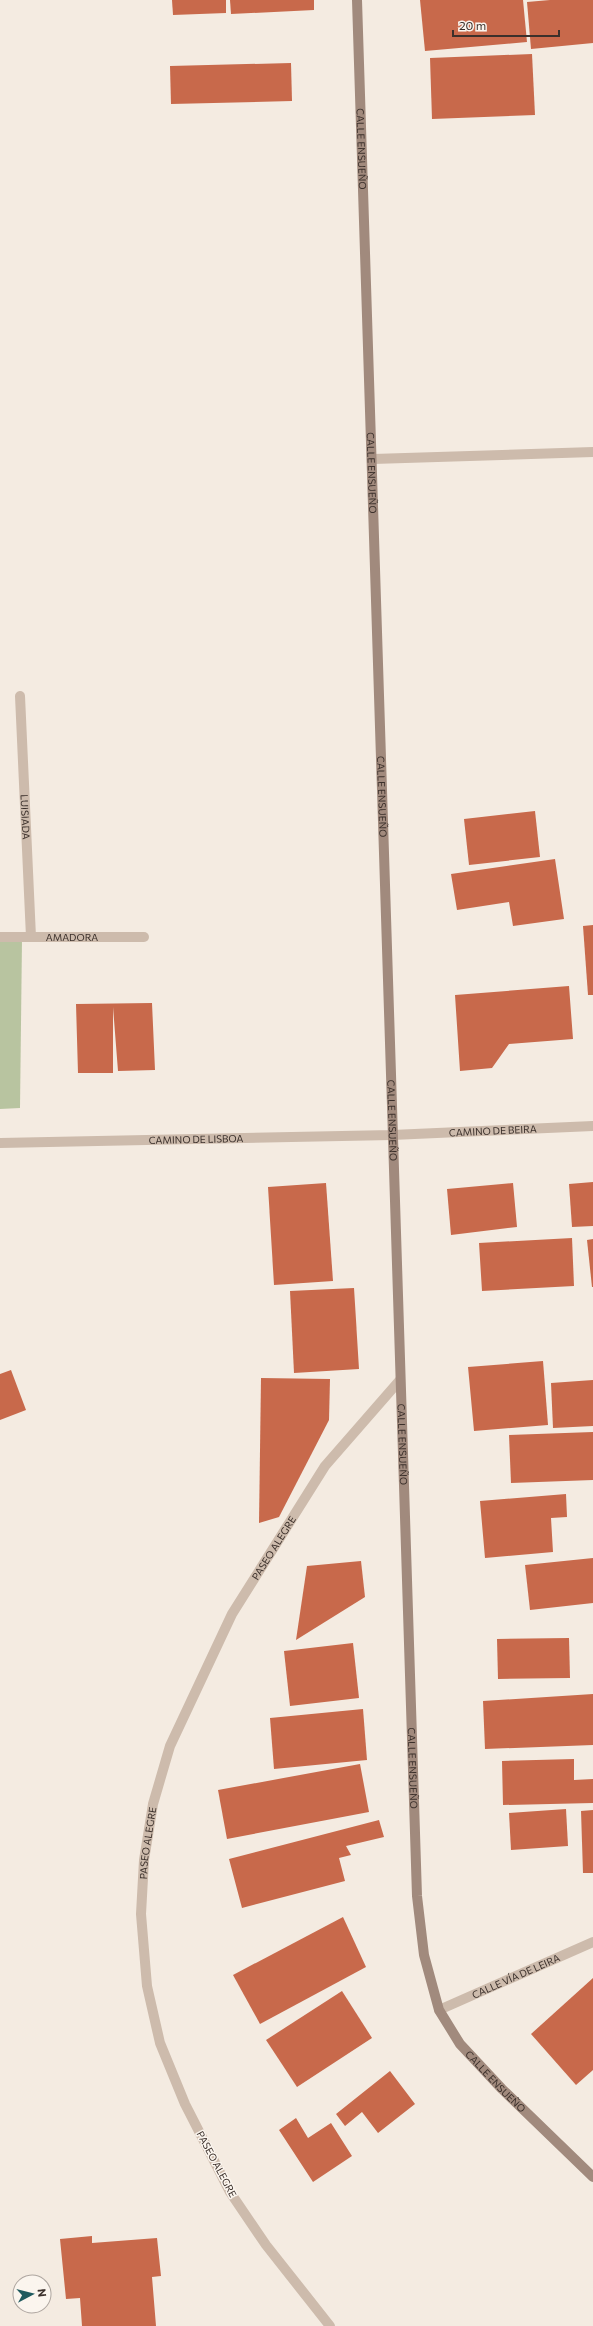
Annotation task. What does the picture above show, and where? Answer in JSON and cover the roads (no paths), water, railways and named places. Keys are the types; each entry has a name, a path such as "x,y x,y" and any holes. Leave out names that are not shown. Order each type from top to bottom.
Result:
{"street":[{"name":"CALLE ENSUEÑO","path":"357,0 373,459 392,1135 417,1896 424,1955 439,2010 460,2044 502,2089 593,2176"},
{"path":"373,459 593,452"},
{"name":"LUISIADA","path":"20,696 31,938"},
{"name":"AMADORA","path":"0,937 144,937"},
{"name":"CAMINO DE BEIRA","path":"392,1135 593,1126"},
{"name":"CAMINO DE LISBOA","path":"0,1143 392,1135"},
{"name":"PASEO ALEGRE","path":"330,2326 266,2245 230,2192 185,2104 160,2043 147,1986 141,1914 144,1860 153,1804 170,1746 232,1614 325,1466 400,1380"},
{"name":"CALLE VÍA DE LEIRA","path":"439,2010 593,1942"}]}
